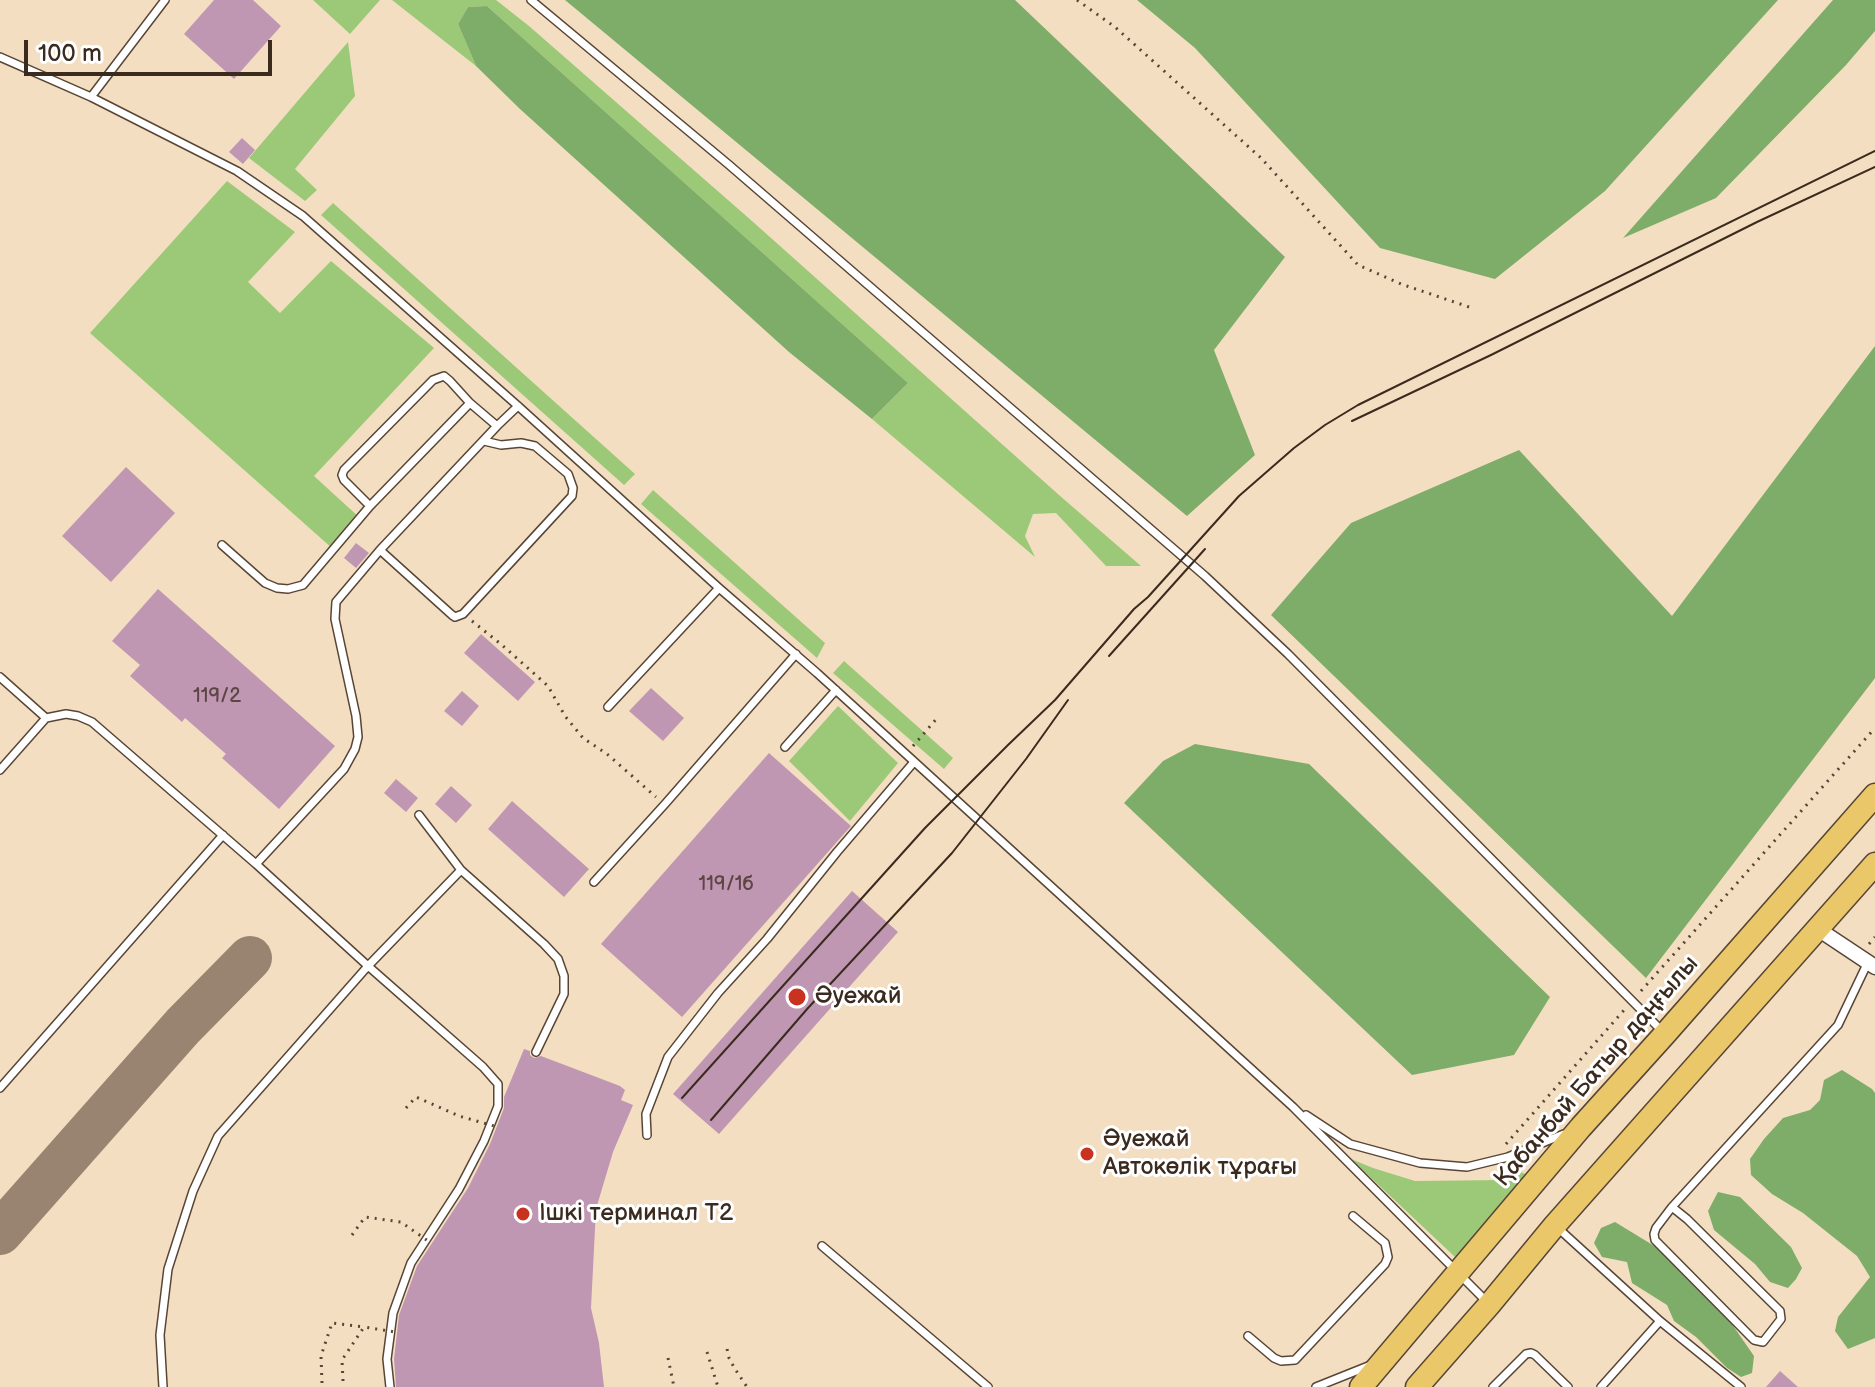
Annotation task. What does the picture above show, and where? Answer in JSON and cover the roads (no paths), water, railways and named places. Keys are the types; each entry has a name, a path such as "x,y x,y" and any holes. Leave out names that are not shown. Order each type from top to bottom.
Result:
{"main road":[{"name":"Қабанбай Батыр даңғылы","path":"1366,1384 1456,1272 1581,1127 1875,795"},
{"path":"1417,1387 1555,1225 1875,864"}],"street":[{"path":"1818,929 1871,964"}],"lane":[{"path":"91,97 165,0"},
{"path":"531,0 728,164 1205,576 1288,654 1665,1034"},
{"path":"0,57 91,97 237,171 303,216 796,654 1293,1107 1489,1305"},
{"path":"370,506 344,480 344,470 433,380 444,376 497,426"},
{"path":"222,545 265,583 288,589 303,585 370,506 470,403"},
{"path":"256,864 344,769 355,749 358,737 356,716 335,619 336,602 380,550 518,406"},
{"path":"380,550 452,615 463,614 572,496 573,488 568,474 535,446 484,441"},
{"path":"608,707 719,588"},
{"path":"594,882 796,654"},
{"path":"0,677 46,718"},
{"path":"785,747 836,690"},
{"path":"0,770 46,718 66,714 92,722 256,864 483,1067 498,1084 498,1106 484,1141 459,1189 411,1263 393,1313 387,1359 390,1387"},
{"path":"647,1135 646,1114 668,1057 718,993 767,939 914,762"},
{"path":"419,815 461,870 558,959 564,976 564,994 536,1052"},
{"path":"0,1088 223,835"},
{"path":"163,1387 160,1335 168,1269 180,1227 218,1136 368,966 461,870"},
{"path":"1672,1207 1780,1311 1781,1319 1763,1342 1754,1340 1655,1240 1654,1234 1672,1207 1838,1025 1871,964"},
{"path":"1293,1107 1350,1144 1420,1163 1467,1167 1508,1157 1581,1127"},
{"path":"1248,1336 1274,1358 1295,1360 1385,1264 1388,1257 1385,1243 1353,1216"},
{"path":"1555,1225 1660,1321 1741,1387"},
{"path":"822,1246 988,1387"},
{"path":"1601,1387 1660,1321"},
{"path":"1493,1387 1526,1354 1531,1353 1568,1387"},
{"path":"1316,1387 1384,1359"}],"tram line":[{"path":"682,1098 925,828 1055,700 1239,496 1294,448 1358,405 1875,151"},
{"path":"1352,421 1875,167"},
{"path":"1109,656 1205,549"},
{"path":"711,1120 808,1008 952,853 1068,700"}],"place":[{"name":"Әуежай","path":"797,997"},
{"name":"Әуежай Автокөлік тұрағы","path":"1087,1154"},
{"name":"Ішкі терминал T2","path":"523,1214"}]}
